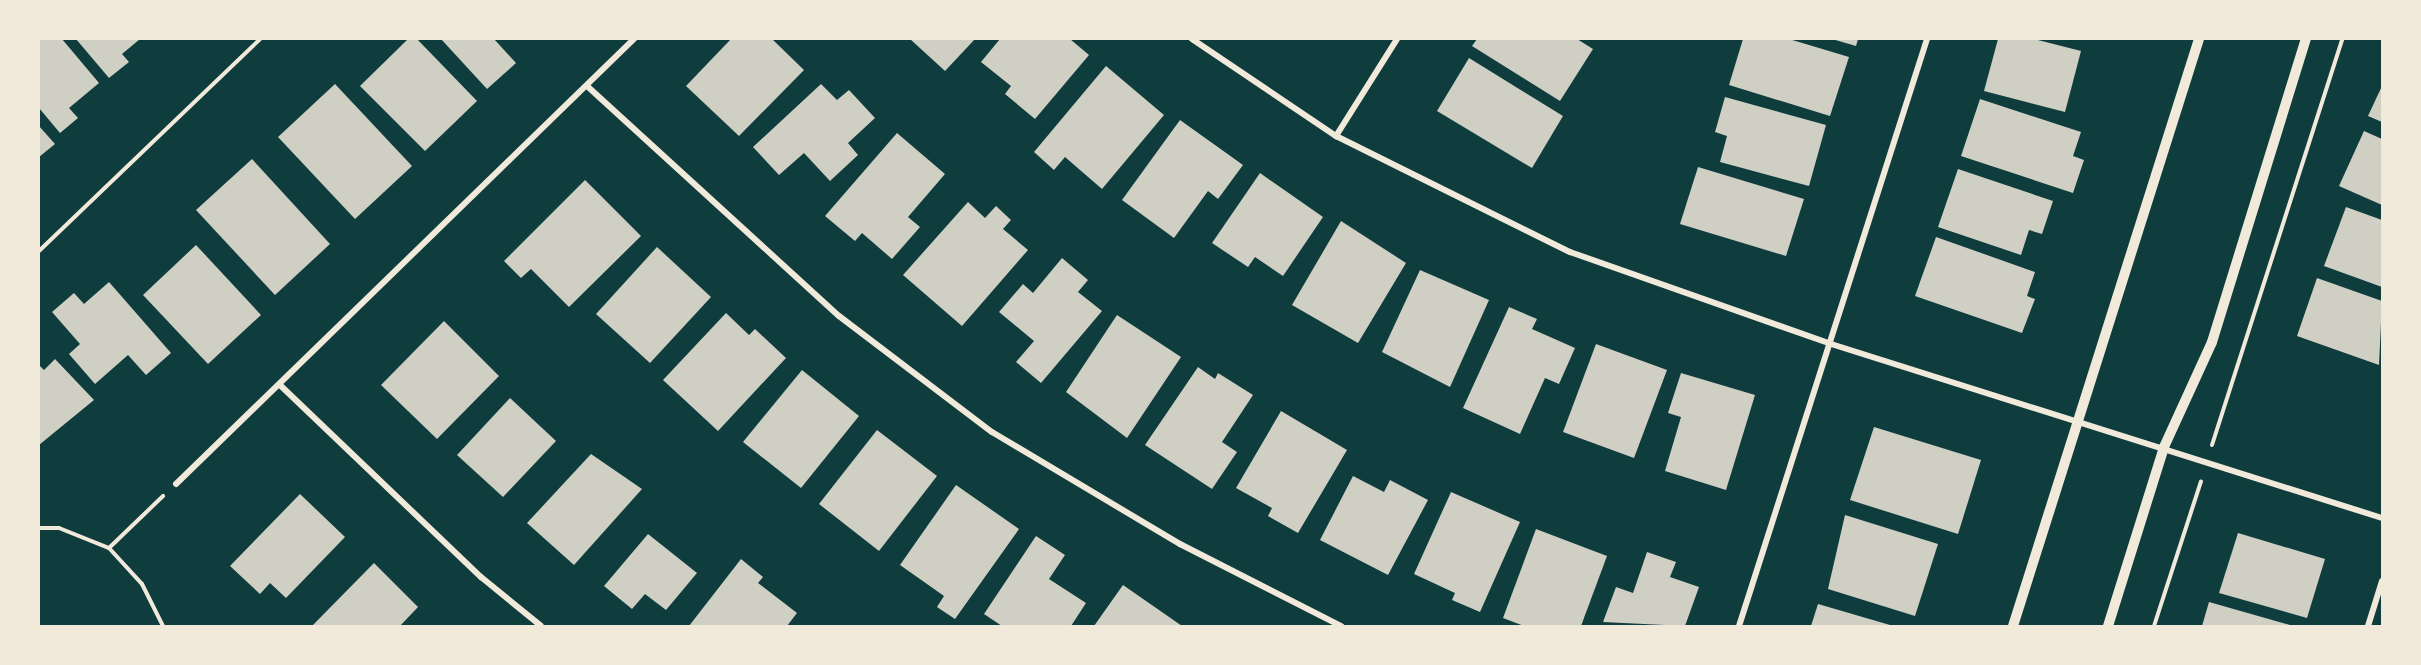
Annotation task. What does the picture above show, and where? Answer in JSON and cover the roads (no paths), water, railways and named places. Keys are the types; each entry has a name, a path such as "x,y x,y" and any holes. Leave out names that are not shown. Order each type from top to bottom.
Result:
{"street":[{"path":"176,484 281,386 634,39"},
{"path":"1192,39 1336,136 1570,252 1828,344 2079,423 2164,447 2382,518"},
{"path":"1336,136 1397,39"},
{"path":"1739,626 1927,39"},
{"path":"2013,626 2199,39"},
{"path":"2108,626 2164,447 2212,342 2306,39"},
{"path":"587,86 795,278 992,432 1179,544 1341,626"},
{"path":"281,386 481,577 541,626"},
{"path":"2368,626 2382,581"}]}
